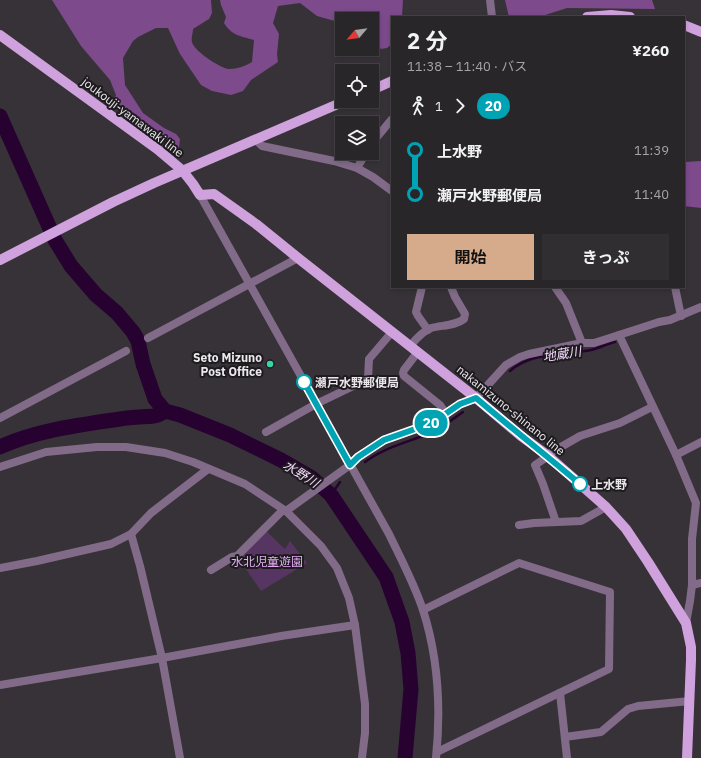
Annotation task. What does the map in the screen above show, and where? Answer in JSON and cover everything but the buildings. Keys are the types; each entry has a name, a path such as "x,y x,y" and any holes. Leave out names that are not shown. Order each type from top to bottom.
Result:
{"main road":[{"path":"599,16 620,16"},
{"path":"685,25 701,32"},
{"name":"joukouji-yamawaki line","path":"0,260 113,202 182,170 157,149 1,36"},
{"path":"379,87 391,81"},
{"path":"200,195 182,170 335,105"},
{"name":"nakamizuno-shinano line","path":"200,195 214,194 256,224 546,455 606,507 626,529 686,623 692,660 687,758"}],"street":[{"path":"490,0 492,16"},
{"path":"379,135 391,121"},
{"path":"256,140 262,146 334,161 357,168 391,189"},
{"path":"357,168 362,160"},
{"path":"200,195 389,534 408,572 423,610 430,635 436,669 438,711 436,755 609,669 610,592 519,563 423,610"},
{"path":"148,338 298,258"},
{"path":"422,288 416,312 428,330"},
{"path":"446,414 440,405 404,376 403,373 413,349 413,342 428,330 458,323 464,319 465,314 450,288"},
{"path":"556,288 566,303 582,343"},
{"path":"675,288 681,316"},
{"path":"211,570 232,557 237,556 287,509 350,465 358,457 384,440 432,423 460,404 476,398 506,365 520,357 582,343 594,343 659,322 670,320 701,307"},
{"path":"266,432 316,404 368,379 369,359 392,332"},
{"path":"619,335 698,502 692,539 692,585 686,623"},
{"path":"0,418 126,351"},
{"path":"556,522 544,484 535,465 544,459 546,455 580,436 620,423 652,407"},
{"path":"676,455 701,442"},
{"path":"0,467 46,452 126,446 165,453 193,462 245,484 287,509 321,546 337,568 349,598 355,625 365,704 365,733 362,758"},
{"path":"0,568 111,544 131,534 151,513 208,469"},
{"path":"518,525 581,521 606,507"},
{"path":"131,534 162,658 180,758"},
{"path":"692,585 701,583"},
{"path":"0,685 162,658 281,636 355,625"},
{"path":"560,693 567,758"},
{"path":"565,737 601,732 628,709 638,706 690,701"}],"green space":[{"name":"水北児童遊園","path":"264,529 285,549 290,541 307,563 261,591 237,556"}],"shaded area":[{"path":"52,0 211,0 212,13 209,19 193,29 192,42 197,50 220,66 229,69 241,67 252,62 254,40 237,35 230,31 224,23 226,17 220,0 403,0 402,16 391,16 391,45 387,48 381,49 379,47 379,12 335,12 335,21 317,16 300,3 278,6 273,23 279,34 277,54 278,62 251,80 243,91 231,95 212,91 201,85 180,54 168,28 156,28 138,37 133,41 123,58 125,85 143,113 164,128 176,134 180,139 179,148 114,101 116,95 110,80 81,46"},
{"path":"505,0 652,0 655,9 567,8 542,16 509,16"},
{"path":"701,161 701,208 685,206 685,162"}],"waterway":[{"path":"0,116 55,240 71,266 96,295 117,313 133,332 138,341 143,364 155,399 165,411"},
{"name":"地蔵川","path":"510,371 518,365 538,357 581,352 615,342"},
{"name":"水野川","path":"0,447 44,432 124,418 155,416 165,411 180,415 230,435 281,460 312,478 331,495 386,577 402,622 408,653 411,689 405,758"},
{"name":"地蔵川","path":"365,462 381,452 434,431 463,412"},
{"name":"地蔵川","path":"331,495 340,482"}],"bus line":[{"name":"20","path":"304,382 350,465 358,457 384,440 432,423 460,404 476,398 580,484"}],"place":[{"name":"Seto Mizuno Post Office","path":"270,364"},
{"name":"瀬戸水野郵便局","path":"304,382"},
{"name":"上水野","path":"580,484"}]}
